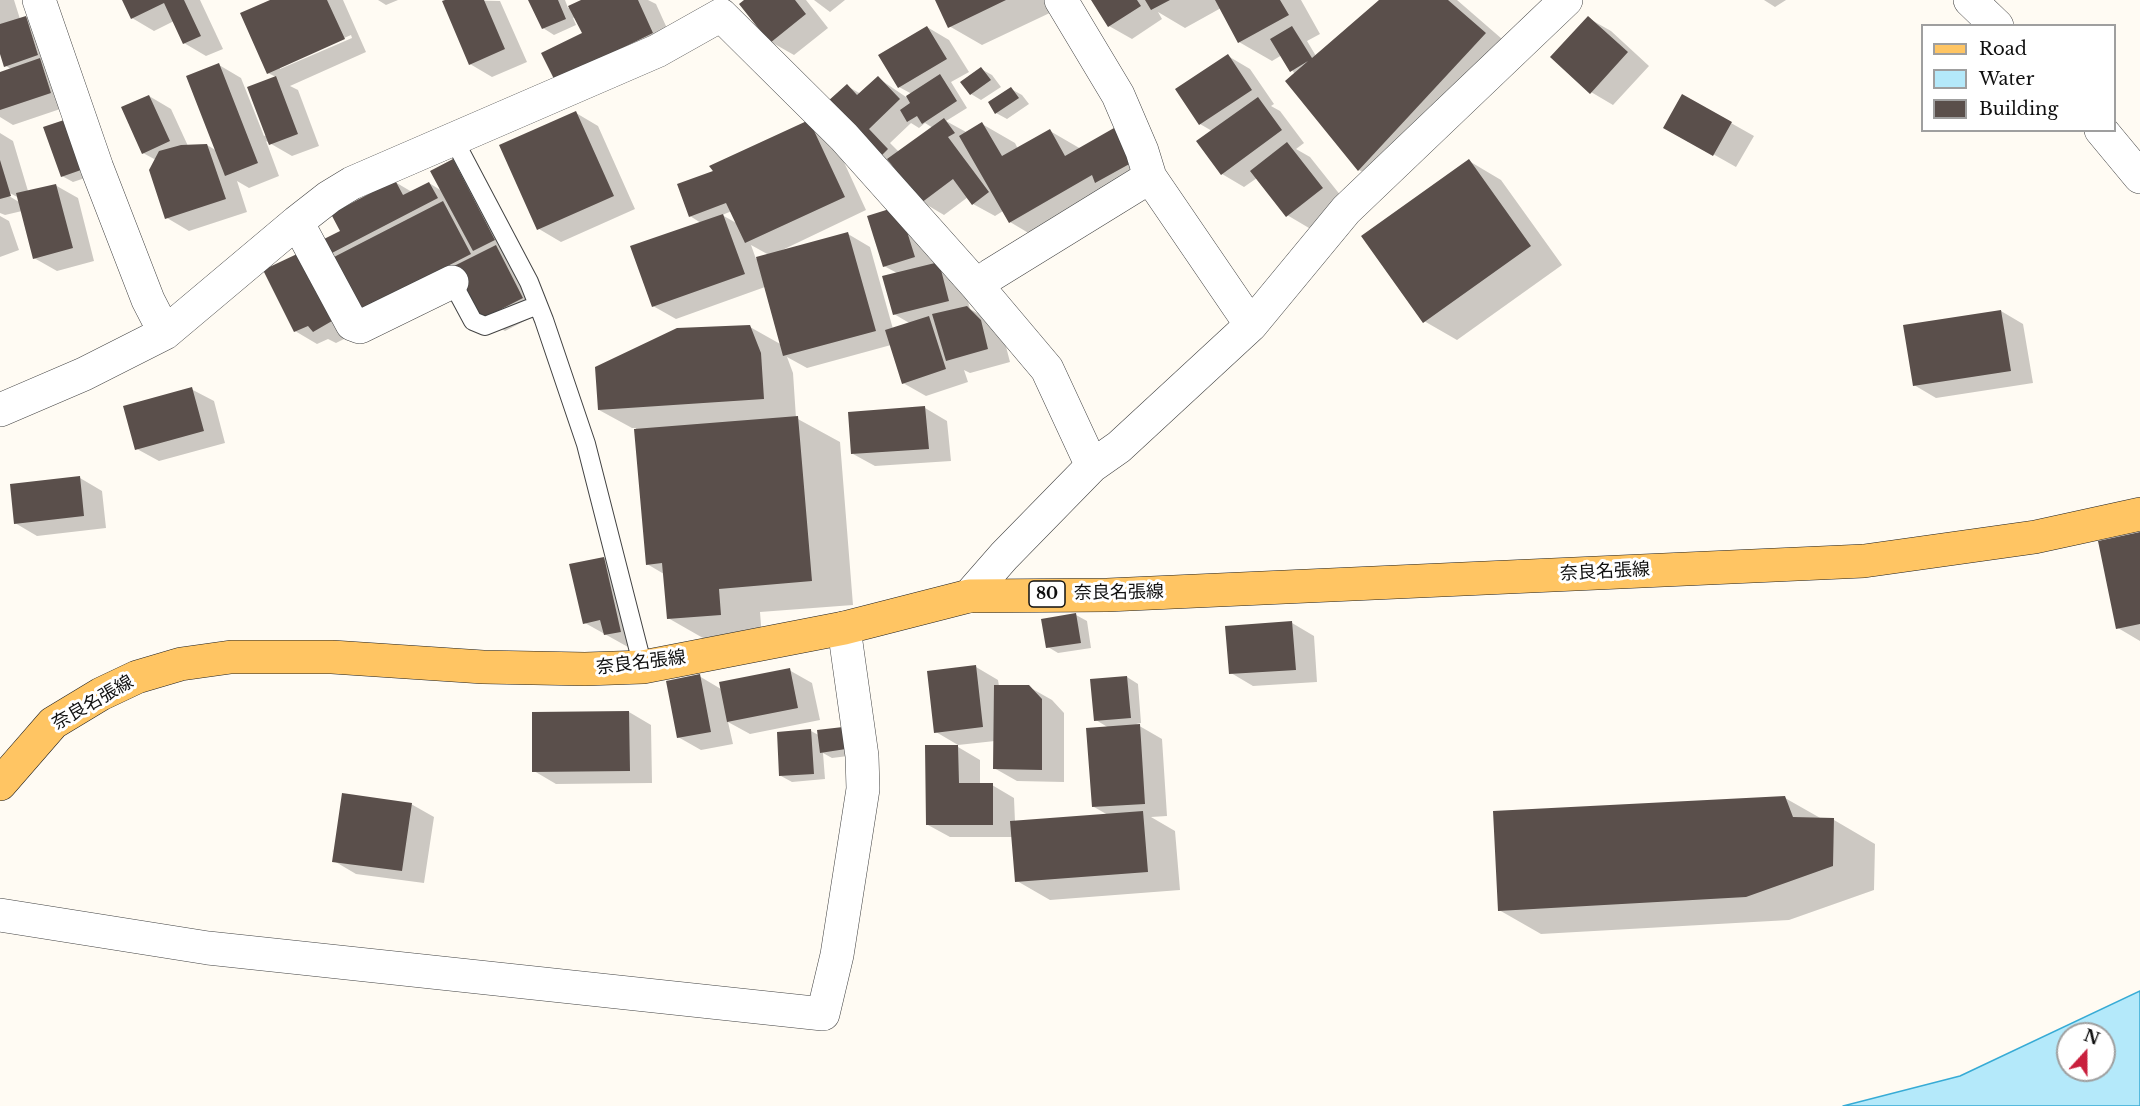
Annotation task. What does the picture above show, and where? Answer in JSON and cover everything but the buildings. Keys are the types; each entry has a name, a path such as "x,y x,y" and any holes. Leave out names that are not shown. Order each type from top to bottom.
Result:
{"main road":[{"name":"奈良名張線","path":"0,784 53,723 101,694 137,677 181,664 231,657 277,655 483,667 585,669 643,667 844,628 969,596 1119,595 1864,561 2035,537 2140,514"}],"street":[{"path":"39,0 93,157 148,300 165,333"},
{"path":"1061,0 1118,95 1142,151 1150,177 1251,324"},
{"path":"969,596 1004,556 1092,466 1119,447 1251,324 1346,210 1566,0"},
{"path":"1970,0 1995,24"},
{"path":"0,410 84,374 165,333 297,222 329,197 352,183 657,51 716,7 844,137 977,286 1047,369 1092,466"},
{"path":"2103,132 2140,177"},
{"path":"977,286 991,275 1150,177"},
{"path":"297,222 352,324 360,327 452,282"},
{"path":"0,915 208,948 823,1014 837,955 863,789 862,756 844,628"}],"lane":[{"path":"454,140 529,282 538,304 586,444 643,667"},
{"path":"452,282 473,321 485,326 538,304"}],"water":[{"path":"2140,991 2140,1106 1843,1106 1960,1076 2056,1031 2056,1082 2116,1082 2116,1022 2074,1022"}]}
